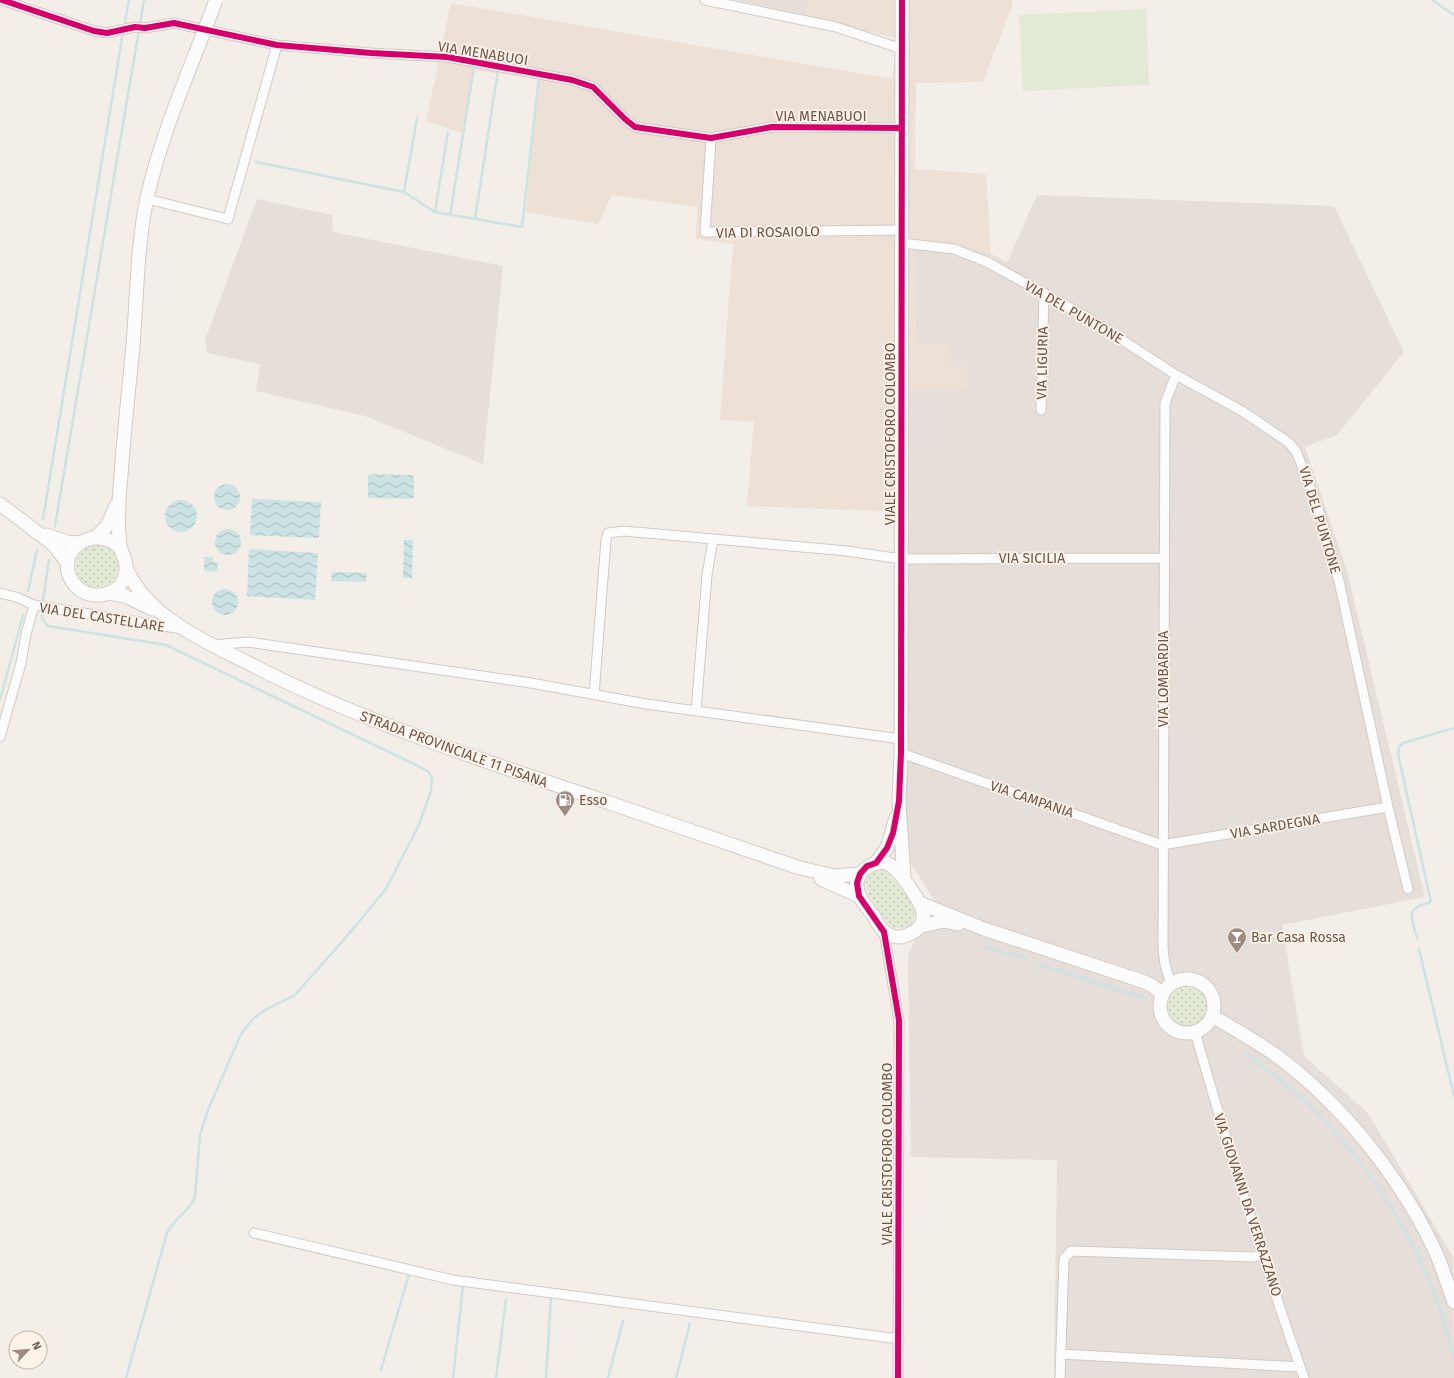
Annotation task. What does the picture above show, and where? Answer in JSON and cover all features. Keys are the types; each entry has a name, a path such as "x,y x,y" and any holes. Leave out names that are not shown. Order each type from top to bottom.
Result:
{"main road":[{"path":"120,548 119,498 138,259 147,199 164,132 216,0"},
{"name":"VIALE CRISTOFORO COLOMBO","path":"902,0 901,753 899,801 904,879"},
{"path":"68,564 70,555 80,543 96,537 107,526 119,498"},
{"path":"0,504 54,544 68,564 72,580 82,591 93,595 109,593 118,587 124,580 126,570 126,559 120,548 107,538 96,537"},
{"path":"34,529 54,538 80,543"},
{"name":"STRADA PROVINCIALE 11 PISANA","path":"126,570 138,589 166,616 186,630 279,679 380,723 800,868 859,896 884,932"},
{"name":"STRADA PROVINCIALE 11 PISANA","path":"109,593 125,596 166,616"},
{"name":"VIALE CRISTOFORO COLOMBO","path":"876,863 888,848 899,801"},
{"path":"876,863 886,862 894,866 922,904 924,916 921,926 916,931 902,937 894,937 884,932"},
{"name":"STRADA PROVINCIALE 11 PISANA","path":"800,868 836,876 860,874 867,866 876,863"},
{"path":"859,896 857,883 860,874"},
{"path":"922,904 984,929 1142,981 1151,985 1163,994"},
{"path":"921,926 944,921 984,929"},
{"path":"1190,979 1202,984 1208,989 1214,1002 1212,1016 1205,1026 1195,1032 1181,1032 1169,1026 1161,1014 1160,1007 1163,994 1172,984 1177,981 1190,979"},
{"path":"1212,1016 1243,1033 1277,1056 1314,1087 1344,1117 1384,1166 1413,1210 1436,1253 1454,1302"}],"street":[{"name":"VIA MENABUOI","path":"2,0 94,31 107,33 174,23 277,45 448,57 572,80 593,87 635,127 711,138 772,128 902,128"},
{"path":"705,0 836,27 902,49"},
{"path":"147,199 228,219 277,45"},
{"name":"VIA DI ROSAIOLO","path":"711,138 705,232 902,236"},
{"name":"VIA DEL PUNTONE","path":"902,236 954,249 987,262 1044,293 1090,319 1176,375 1242,411 1288,442 1296,451 1301,458 1318,508 1339,581 1388,807 1408,889"},
{"name":"VIA LIGURIA","path":"1041,410 1044,293"},
{"name":"VIA LOMBARDIA","path":"1172,984 1165,965 1163,948 1163,558 1165,403 1176,375"},
{"name":"VIA SICILIA","path":"594,695 606,540 608,533 624,531 848,551 901,558 1163,558"},
{"path":"696,711 707,575 713,540"},
{"path":"0,593 16,597 34,605"},
{"name":"VIA DEL CASTELLARE","path":"0,737 21,663 26,634 34,605 186,630"},
{"path":"213,645 248,642 531,683 594,695 696,711 901,739"},
{"name":"VIA CAMPANIA","path":"901,753 1162,845"},
{"name":"VIA SARDEGNA","path":"1162,845 1388,807"},
{"name":"VIALE CRISTOFORO COLOMBO","path":"884,932 899,1020 898,1378"},
{"name":"VIA GIOVANNI DA VERRAZZANO","path":"1195,1032 1262,1254 1304,1378"},
{"path":"254,1233 453,1280 898,1339"},
{"path":"1060,1378 1064,1260 1067,1254 1071,1251 1254,1257 1262,1254"},
{"path":"1060,1354 1300,1367"}],"shaded area":[{"path":"734,0 809,0 805,15"},
{"path":"809,0 1012,0 1012,6 983,82 916,83 915,169 986,174 991,254 963,245 917,344 950,345 967,366 967,391 903,389 904,512 747,506 754,422 720,420 733,244 696,239 697,207 612,195 598,224 526,212 538,79 475,70 464,134 426,121 451,3 892,79 897,39 805,15"},
{"path":"1037,195 1334,206 1404,352 1337,435 1305,447 1347,571 1425,897 1282,925 1304,1056 1368,1113 1453,1257 1454,1378 1054,1378 1057,1160 911,1157 908,955 915,940 930,928 934,900 904,853 903,389 967,390 967,366 951,366 950,345 917,344 915,240 963,245 991,254 1007,262"},
{"path":"257,199 332,215 333,232 503,266 483,464 365,416 256,391 260,364 207,353 205,340"}],"green space":[{"path":"1146,9 1149,85 1023,91 1019,15"},
{"path":"97,545 112,551 118,566 112,581 97,587 82,581 76,566 82,551"},
{"path":"884,870 889,873 898,884 913,907 915,915 913,921 908,926 903,928 890,925 868,893 866,885 867,877 872,872"},
{"path":"1187,985 1202,991 1208,1006 1202,1021 1187,1027 1172,1021 1166,1006 1172,991"}],"water":[{"path":"370,474 413,475 414,497 412,499 369,498 368,476"},
{"path":"227,484 236,488 240,497 236,506 227,510 218,506 214,497 218,488"},
{"path":"252,499 321,502 319,538 250,535"},
{"path":"178,500 184,500 193,504 197,516 193,528 184,532 178,532 169,528 165,519 165,513 169,504"},
{"path":"228,529 237,533 241,542 237,551 228,555 219,551 215,542 219,533"},
{"path":"404,540 413,540 412,578 403,578"},
{"path":"249,549 318,553 315,600 247,596"},
{"path":"204,557 213,557 213,562 218,562 217,572 204,571"},
{"path":"332,572 367,573 366,582 331,581"},
{"path":"225,589 234,593 238,602 234,611 225,615 216,611 212,602 216,593"}],"waterway":[{"path":"125,22 129,0"},
{"path":"55,526 144,0"},
{"path":"1432,0 1454,15"},
{"path":"43,519 122,38"},
{"path":"450,215 474,67"},
{"path":"475,219 498,70"},
{"path":"256,162 404,192 435,212 522,227 539,77"},
{"path":"404,192 417,118"},
{"path":"435,212 448,132"},
{"path":"28,591 37,550"},
{"path":"43,600 49,560"},
{"path":"42,614 42,619 48,626 166,645 416,765 429,772 432,779 431,791 418,827 386,889 295,995 265,1010 253,1019 241,1034 208,1110 200,1135 195,1197 190,1206 167,1233 126,1378"},
{"path":"0,700 23,615"},
{"path":"1417,938 1412,914 1417,907 1431,902 1398,754 1399,747 1403,743 1454,728"},
{"path":"985,947 1027,959"},
{"path":"1419,949 1454,1096"},
{"path":"1039,964 1146,999"},
{"path":"1245,1053 1296,1093 1324,1120 1347,1146 1388,1201 1406,1231 1435,1294 1446,1327 1454,1360"},
{"path":"381,1370 409,1274"},
{"path":"453,1378 463,1286"},
{"path":"546,1378 551,1298"},
{"path":"496,1378 506,1299"},
{"path":"608,1378 623,1321"},
{"path":"676,1378 690,1323"}],"cycle path":[{"path":"2,0 94,31 107,33 135,27 145,28 174,23 277,45 371,53 447,57 572,80 593,87 635,127 711,138 772,127 902,128"},
{"path":"898,1378 899,1020 884,932 859,896 857,883 860,874 867,866 876,863 887,848 893,833 899,801 901,753 902,0"}],"place":[{"name":"Esso","path":"565,817"},
{"name":"Bar Casa Rossa","path":"1237,954"}]}
